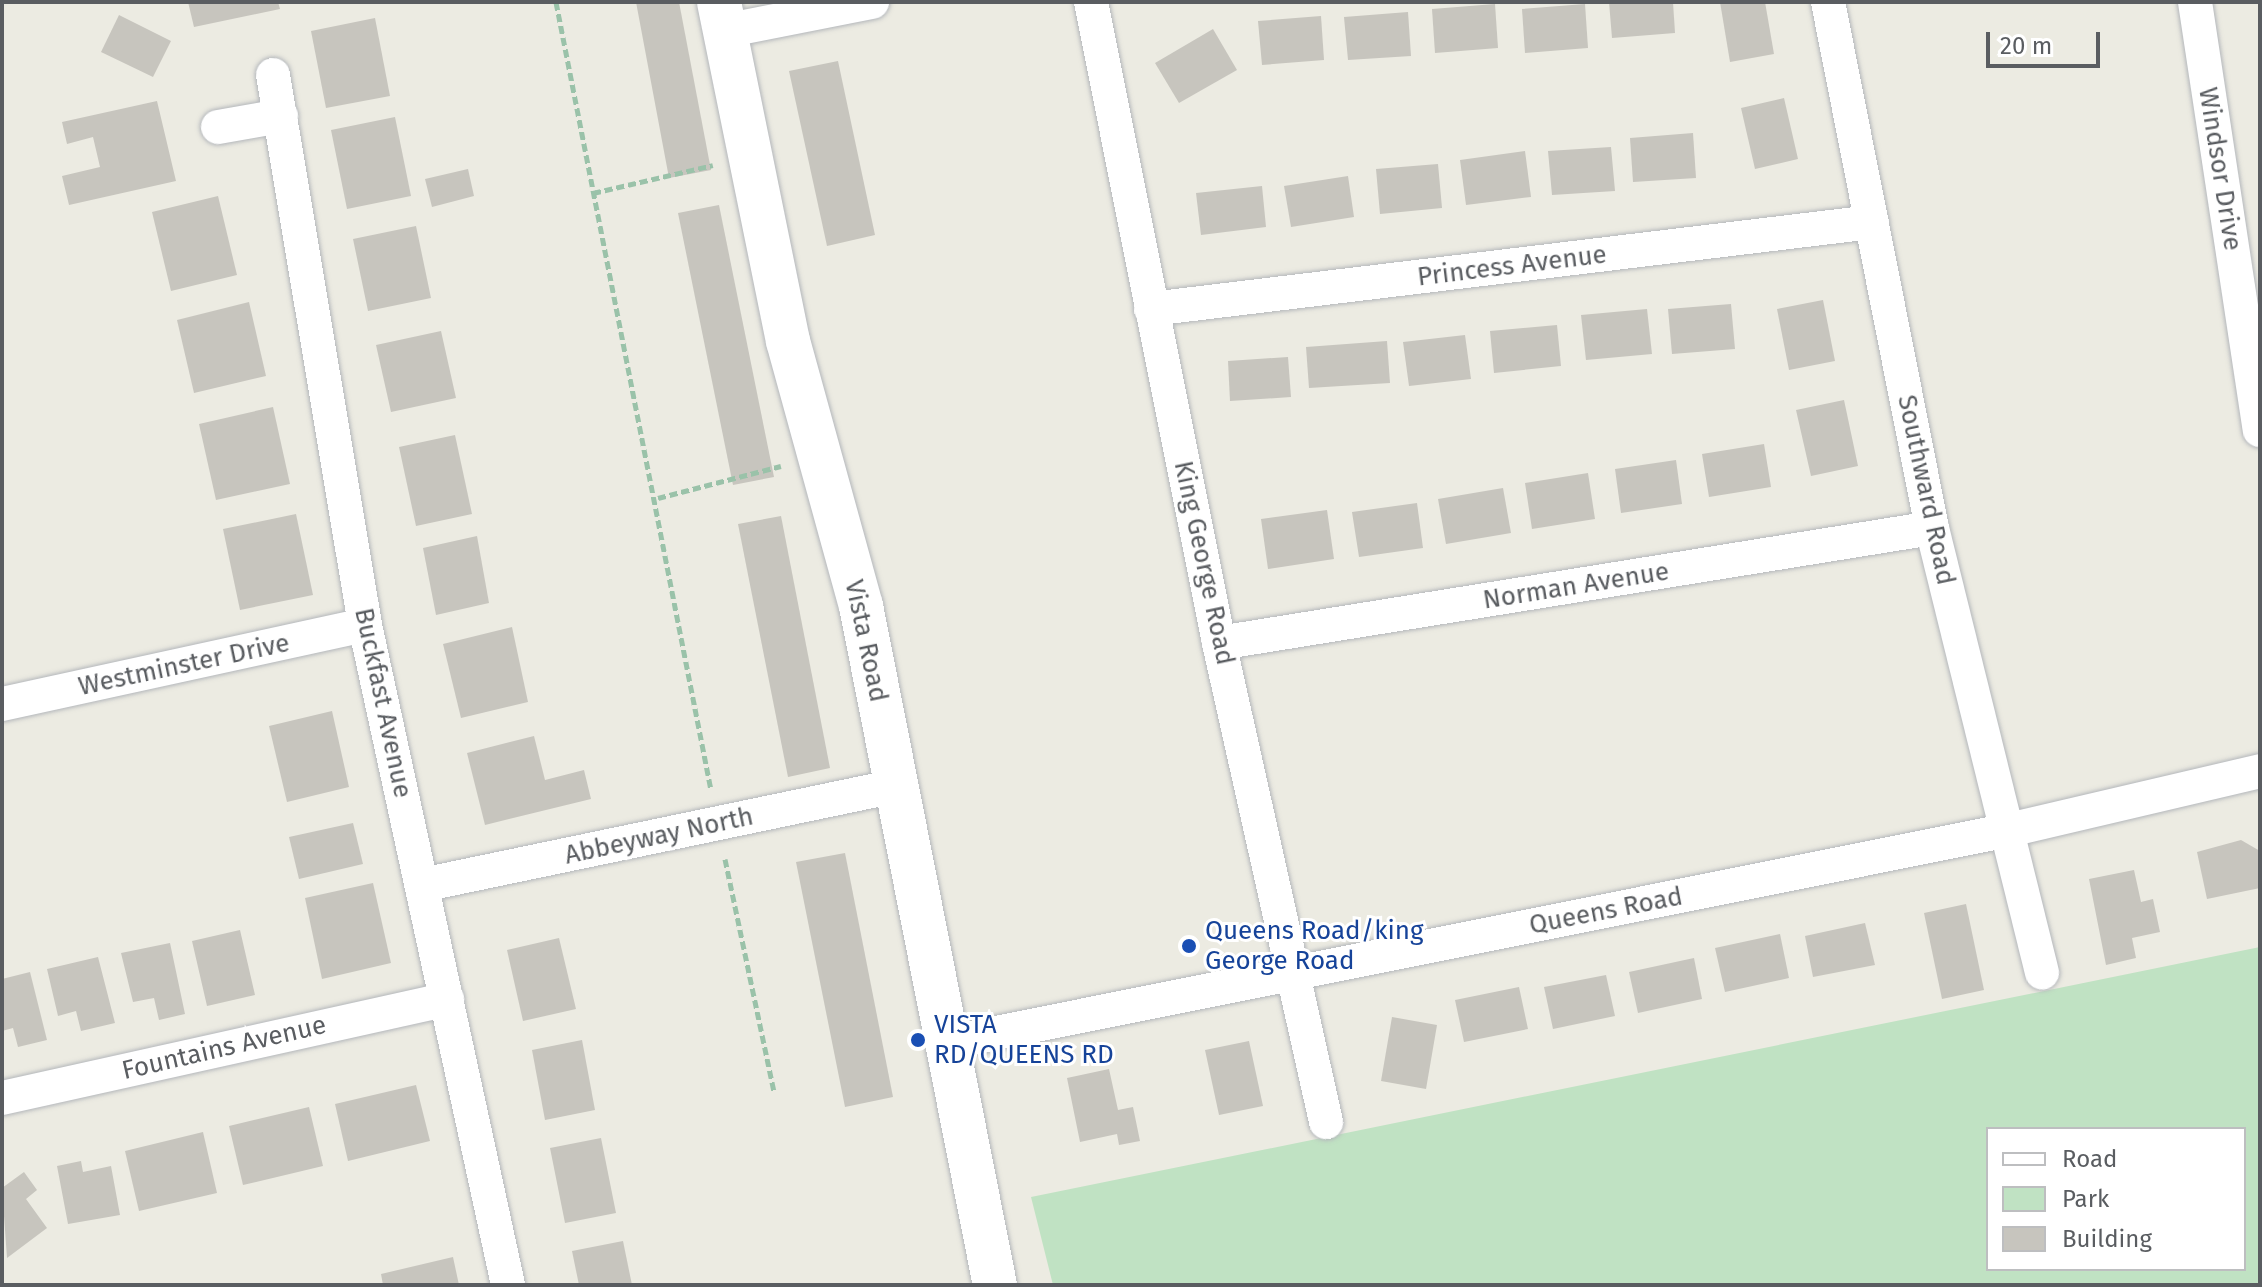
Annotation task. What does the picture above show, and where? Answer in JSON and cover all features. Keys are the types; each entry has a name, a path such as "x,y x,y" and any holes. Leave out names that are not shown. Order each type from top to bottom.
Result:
{"main road":[{"name":"Vista Road","path":"722,16 788,341 823,456 951,1042 995,1285"}],"street":[{"path":"722,16 872,2"},
{"name":"King George Road","path":"1091,2 1219,643 1326,1122"},
{"name":"Southward Road","path":"1828,2 1932,528 2042,973"},
{"name":"Windsor Drive","path":"2195,2 2260,430"},
{"name":"Buckfast Avenue","path":"273,75 365,625 508,1285"},
{"path":"218,127 281,116"},
{"name":"Princess Avenue","path":"1151,309 1872,222"},
{"name":"Norman Avenue","path":"1219,643 1932,528"},
{"name":"Westminster Drive","path":"3,698 365,625"},
{"name":"Queens Road","path":"951,1042 2009,830 2260,771"},
{"name":"Abbeyway North","path":"422,885 895,786"},
{"name":"Fountains Avenue","path":"2,1098 447,999"}],"path":[{"path":"556,2 658,498 718,825 774,1091"},
{"path":"593,193 751,156"},
{"path":"658,498 823,456"}],"green space":[{"path":"2260,947 2260,1285 1053,1285 1031,1197"}],"building":[{"path":"188,2 278,2 280,9 194,27"},
{"path":"636,2 679,2 711,170 669,178"},
{"path":"1609,2 1673,2 1675,33 1612,38"},
{"path":"1720,2 1765,2 1774,54 1730,62"},
{"path":"1495,4 1498,48 1435,53 1432,9"},
{"path":"1585,4 1588,48 1525,53 1522,9"},
{"path":"1408,12 1411,56 1348,60 1344,17"},
{"path":"119,15 171,41 153,77 101,52"},
{"path":"1321,16 1324,60 1262,65 1258,21"},
{"path":"375,18 390,96 326,108 311,31"},
{"path":"1213,29 1237,70 1179,103 1155,63"},
{"path":"838,61 875,235 827,246 789,71"},
{"path":"1784,98 1798,159 1755,169 1741,108"},
{"path":"157,101 176,181 69,205 62,176 100,167 93,137 67,144 62,122"},
{"path":"395,117 411,196 347,209 331,130"},
{"path":"1693,133 1696,178 1633,182 1630,138"},
{"path":"1611,147 1615,191 1552,195 1548,151"},
{"path":"1525,151 1531,197 1466,205 1460,160"},
{"path":"1438,164 1442,208 1380,214 1376,169"},
{"path":"468,169 474,196 432,207 425,179"},
{"path":"1348,176 1354,217 1291,227 1284,186"},
{"path":"1262,186 1266,227 1201,235 1196,193"},
{"path":"218,196 237,275 171,291 152,212"},
{"path":"719,205 774,477 733,485 678,213"},
{"path":"416,226 431,298 368,311 353,239"},
{"path":"1823,300 1835,361 1789,370 1777,309"},
{"path":"249,302 266,376 194,393 177,320"},
{"path":"1731,304 1735,349 1672,354 1668,309"},
{"path":"1647,309 1652,354 1586,360 1581,315"},
{"path":"1557,325 1561,366 1494,373 1490,331"},
{"path":"441,331 456,398 391,412 376,345"},
{"path":"1465,335 1471,379 1409,386 1403,342"},
{"path":"1387,341 1390,383 1309,388 1306,347"},
{"path":"1288,357 1291,397 1230,401 1228,361"},
{"path":"1844,400 1858,466 1811,476 1796,410"},
{"path":"273,407 290,484 216,500 199,424"},
{"path":"455,435 472,514 416,526 399,447"},
{"path":"1764,444 1771,487 1709,497 1702,454"},
{"path":"1676,460 1682,504 1621,513 1615,469"},
{"path":"1588,473 1595,519 1532,529 1525,483"},
{"path":"1503,488 1511,533 1446,544 1438,499"},
{"path":"1417,503 1423,548 1359,557 1352,512"},
{"path":"1327,510 1334,559 1268,569 1261,519"},
{"path":"296,514 313,595 240,610 223,529"},
{"path":"781,516 830,768 788,777 738,524"},
{"path":"477,536 489,603 436,615 423,548"},
{"path":"512,627 528,702 461,718 443,644"},
{"path":"332,711 349,787 287,802 269,726"},
{"path":"534,736 545,780 584,770 591,799 485,825 467,753"},
{"path":"353,823 363,864 299,879 289,837"},
{"path":"2241,840 2260,851 2260,888 2207,899 2197,852"},
{"path":"845,853 893,1097 845,1107 796,862"},
{"path":"2134,870 2141,902 2153,899 2160,932 2132,938 2136,958 2106,965 2089,879"},
{"path":"373,883 391,963 322,979 305,898"},
{"path":"1966,904 1984,990 1942,999 1924,913"},
{"path":"1865,923 1875,965 1813,977 1805,936"},
{"path":"240,930 255,995 207,1006 192,941"},
{"path":"1780,934 1789,978 1725,992 1715,948"},
{"path":"559,938 576,1009 523,1021 507,950"},
{"path":"170,943 185,1014 159,1020 154,998 133,1002 121,953"},
{"path":"98,957 115,1023 81,1031 76,1011 58,1016 47,969"},
{"path":"1694,958 1702,999 1638,1013 1629,972"},
{"path":"30,972 47,1040 18,1047 13,1028 2,1031 2,979"},
{"path":"1606,975 1615,1016 1553,1029 1544,987"},
{"path":"1519,987 1528,1029 1464,1042 1455,1000"},
{"path":"1392,1017 1437,1025 1426,1089 1381,1081"},
{"path":"582,1040 595,1110 545,1120 532,1050"},
{"path":"1249,1041 1263,1106 1219,1115 1205,1050"},
{"path":"1109,1069 1118,1110 1133,1107 1140,1141 1119,1145 1117,1134 1080,1142 1067,1078"},
{"path":"416,1085 430,1141 348,1161 335,1104"},
{"path":"309,1107 323,1166 243,1185 229,1126"},
{"path":"203,1132 217,1193 139,1211 125,1151"},
{"path":"601,1138 616,1213 565,1223 550,1148"},
{"path":"81,1161 83,1172 111,1166 120,1215 68,1224 57,1166"},
{"path":"24,1172 37,1190 26,1199 47,1228 7,1258 2,1188"},
{"path":"623,1241 632,1285 579,1285 572,1251"},
{"path":"453,1257 459,1285 383,1285 381,1274"}],"place":[{"name":"Queens Road/king George Road","path":"1189,946"},
{"name":"VISTA RD/QUEENS RD","path":"918,1040"}]}
